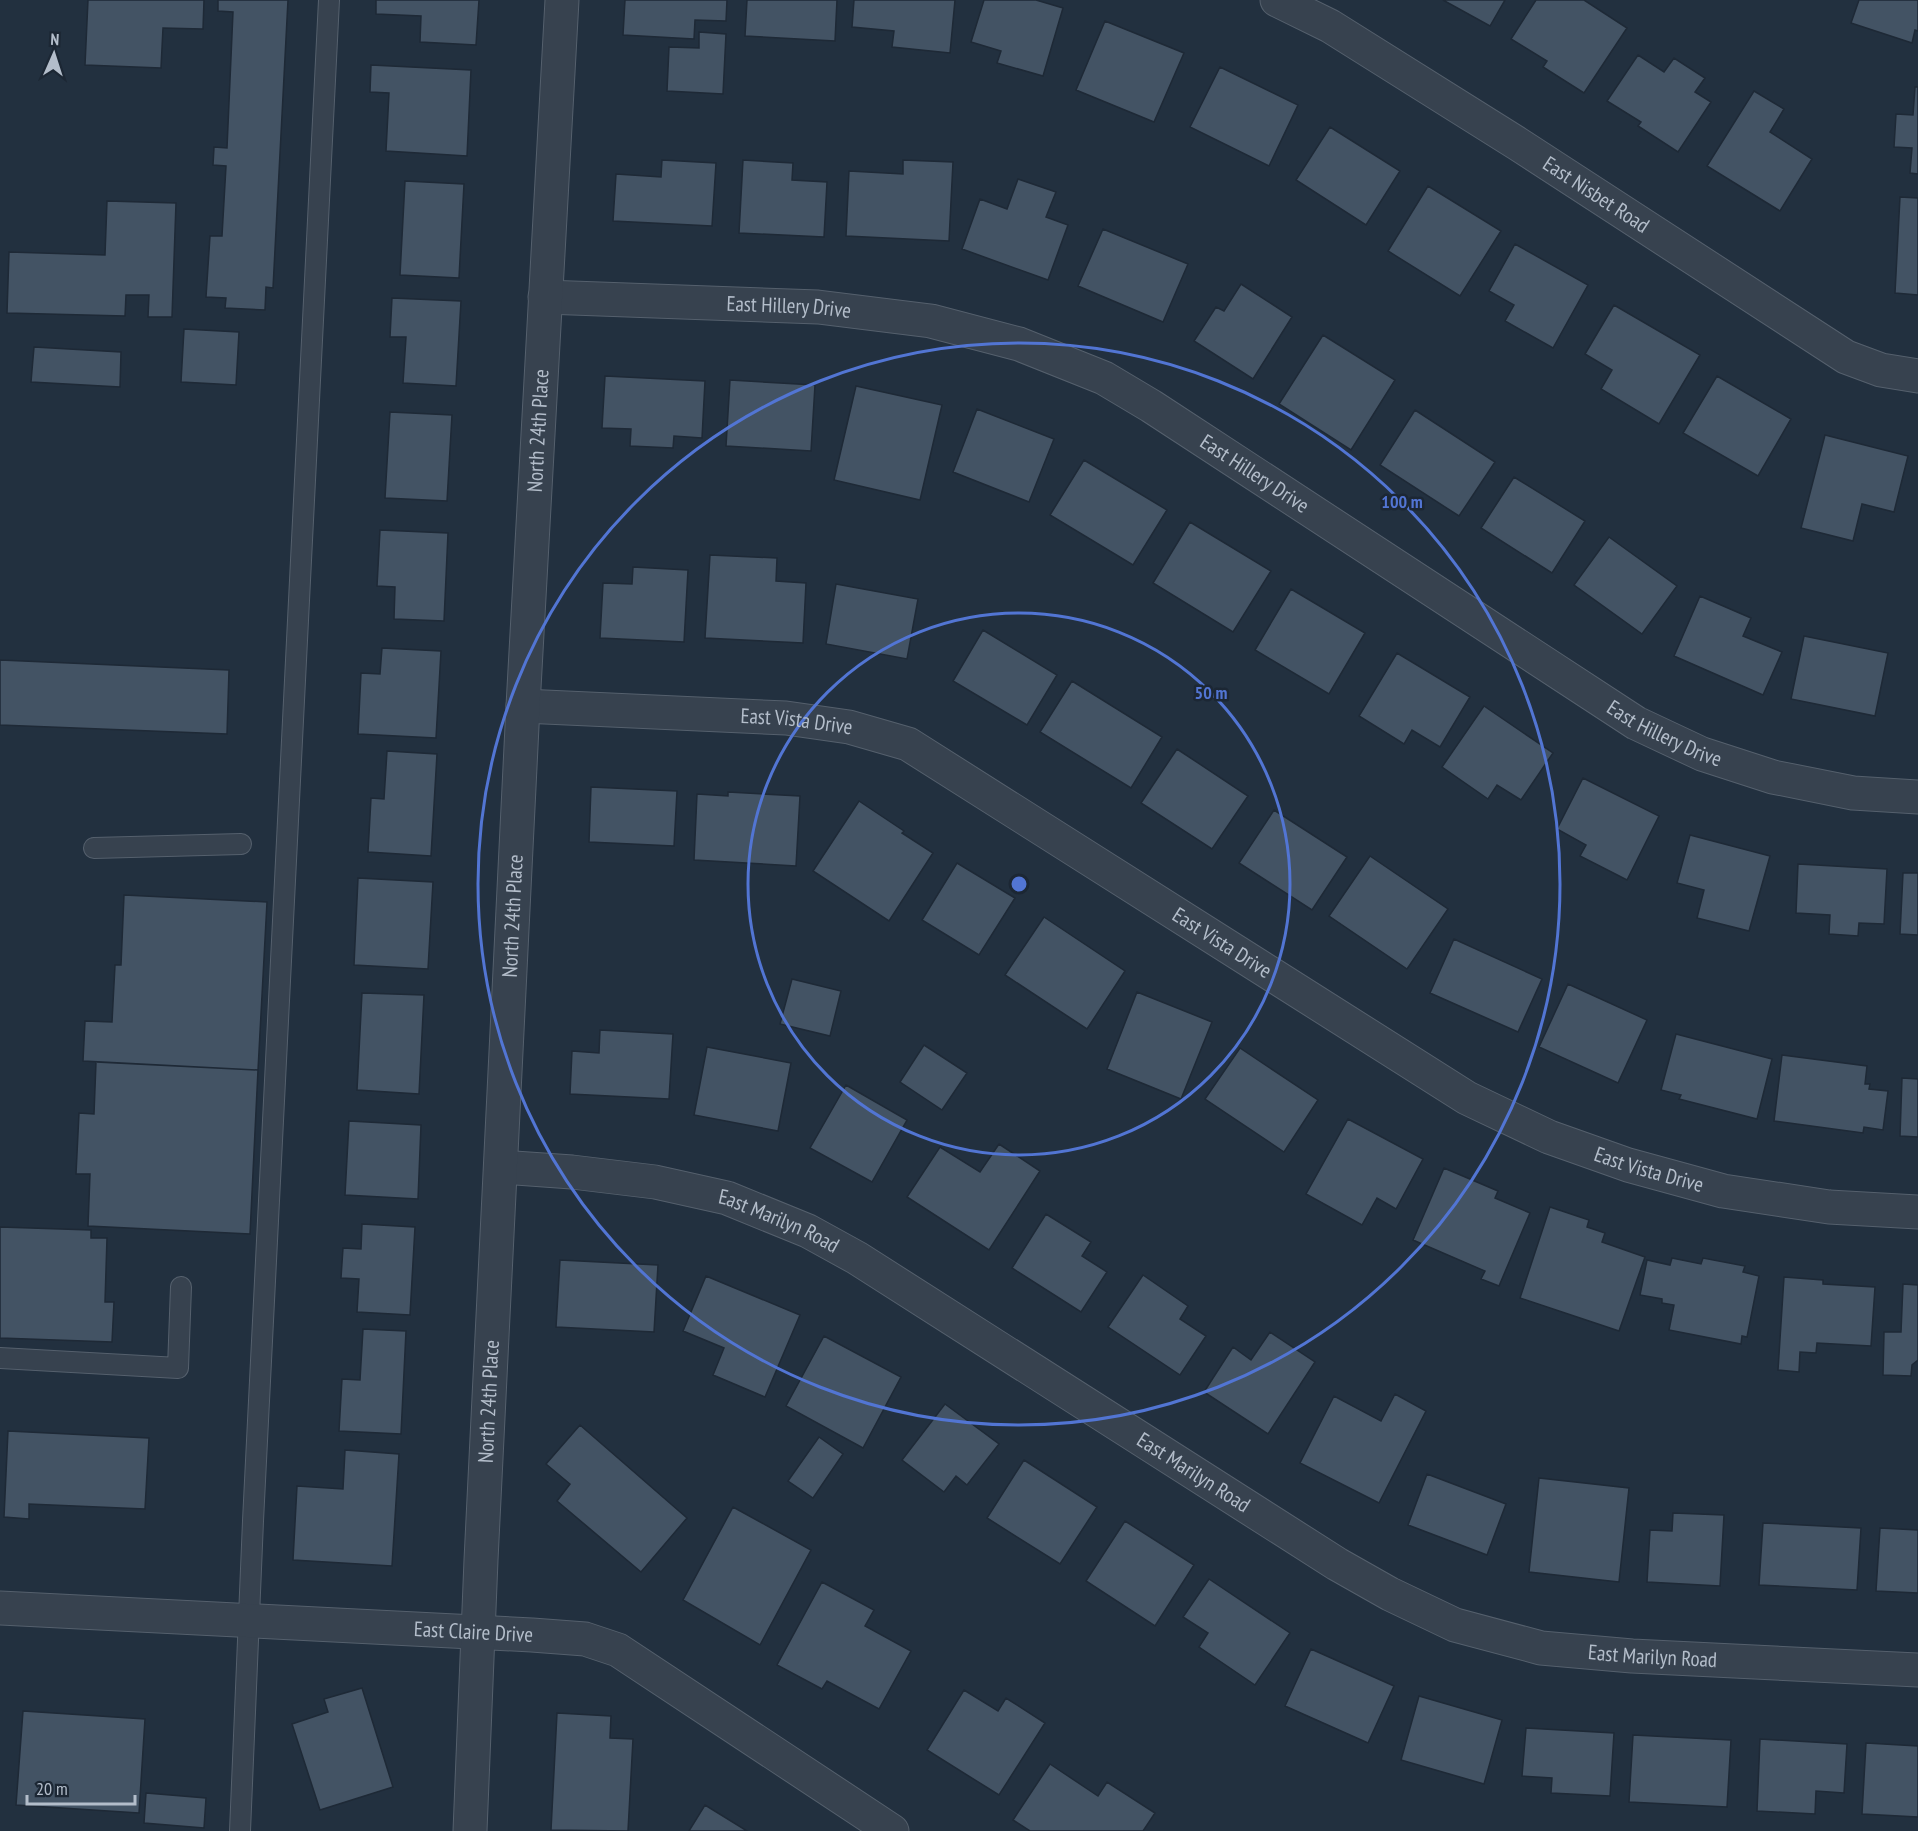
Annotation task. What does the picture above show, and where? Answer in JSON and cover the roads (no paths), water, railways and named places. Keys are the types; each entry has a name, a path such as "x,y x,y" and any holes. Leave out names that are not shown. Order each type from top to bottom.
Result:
{"street":[{"name":"North 24th Place","path":"470,1831 523,706 562,0"},
{"name":"East Nisbet Road","path":"1277,0 1330,26 1518,144 1846,357 1881,370 1918,376"},
{"name":"East Hillery Drive","path":"545,297 818,307 931,321 1019,344 1104,378 1151,406 1636,723 1702,754 1773,777 1853,793 1918,797"},
{"name":"East Vista Drive","path":"523,706 786,718 849,727 908,744 1467,1098 1549,1137 1628,1165 1723,1191 1829,1207 1918,1212"},
{"name":"East Marilyn Road","path":"502,1167 572,1172 655,1182 727,1198 808,1231 867,1264 1337,1564 1390,1594 1455,1624 1541,1648 1632,1656 1918,1670"},
{"name":"East Claire Drive","path":"0,1608 585,1639 618,1650 892,1831"}],"lane":[{"path":"240,1831 329,0"},
{"path":"94,848 240,844"},
{"path":"0,1358 178,1368 181,1287"}]}
